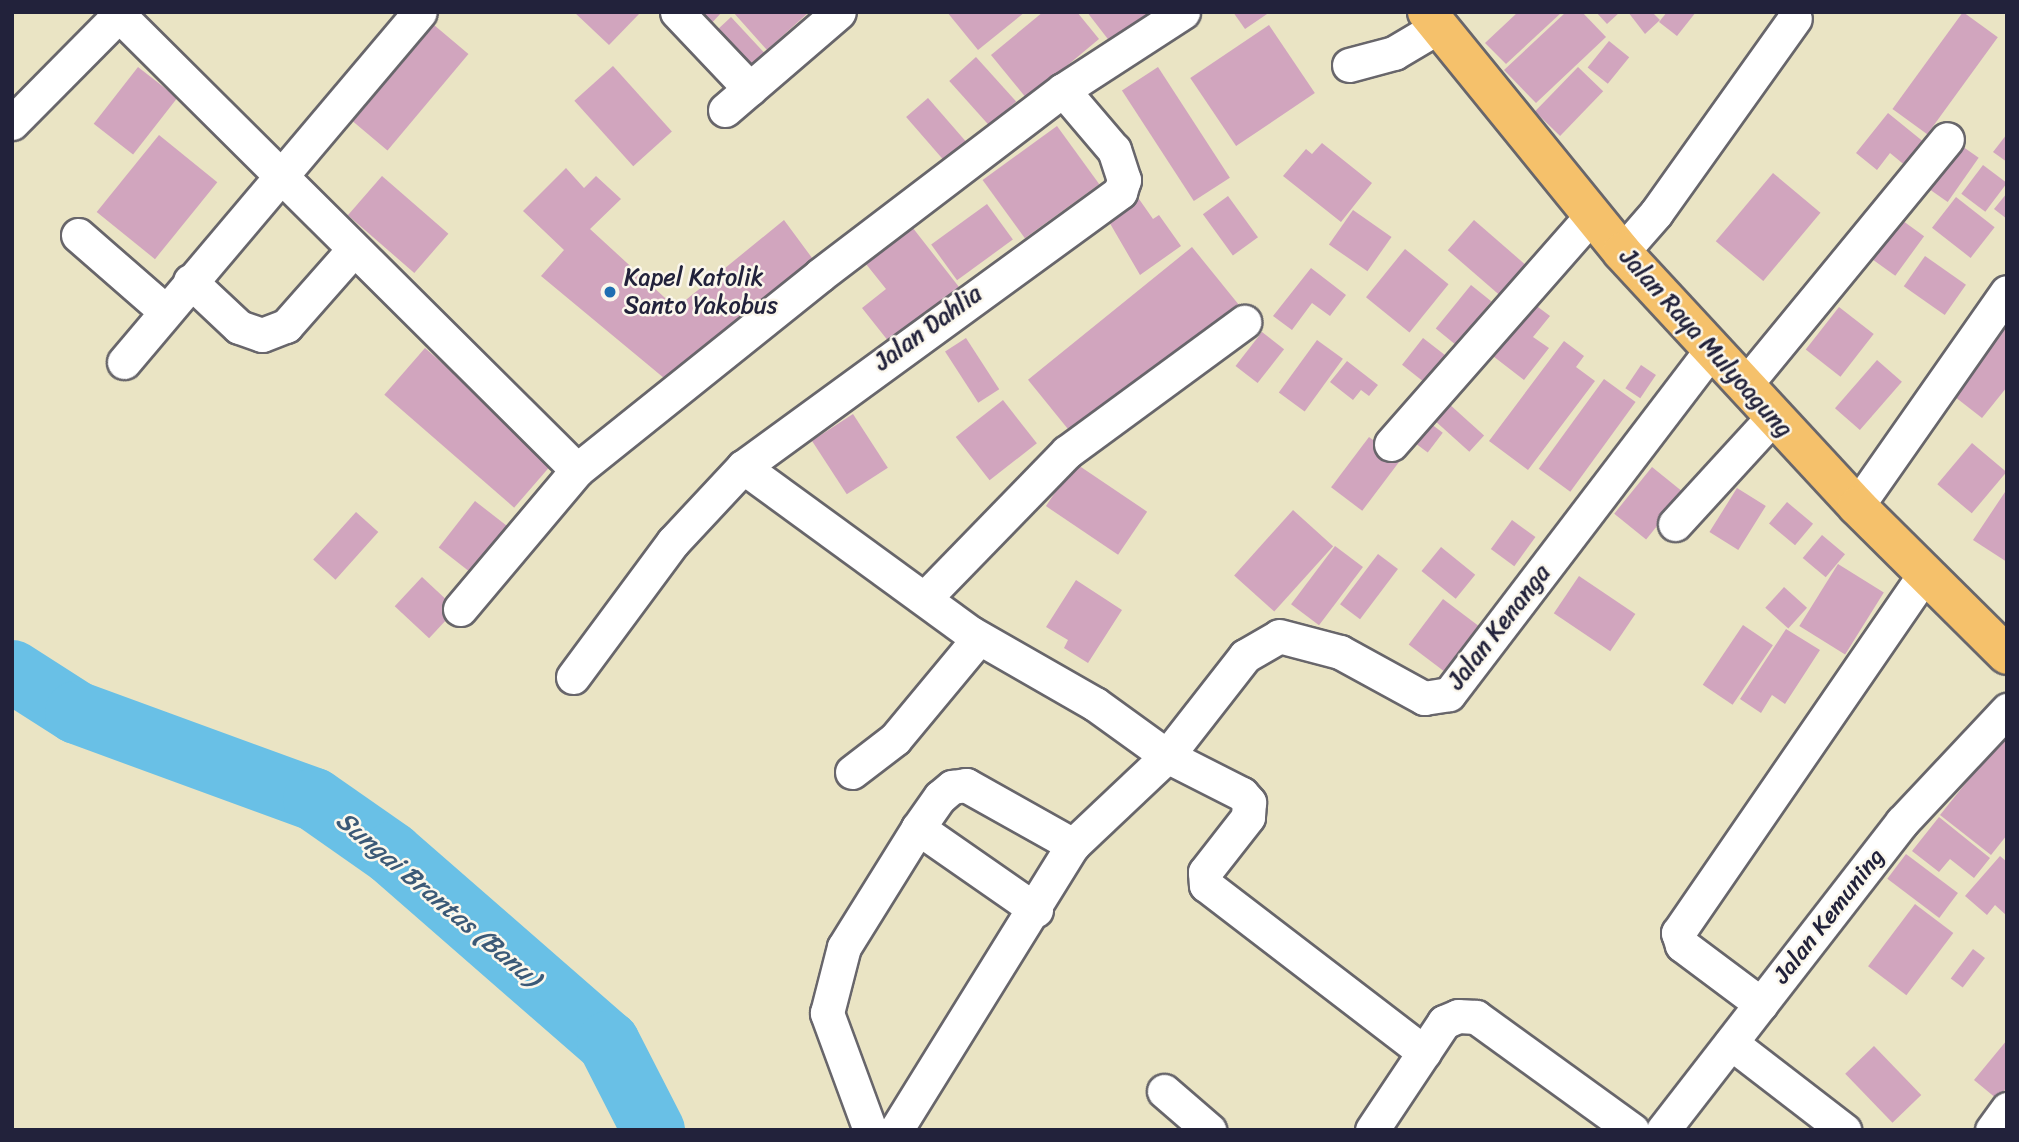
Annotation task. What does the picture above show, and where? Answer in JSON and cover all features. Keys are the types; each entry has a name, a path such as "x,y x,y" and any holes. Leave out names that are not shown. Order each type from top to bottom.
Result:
{"main road":[{"name":"Jalan Raya Mulyoagung","path":"1433,20 1622,251 1857,506 2007,655"}],"street":[{"path":"124,362 278,176 420,12"},
{"path":"677,12 750,89"},
{"path":"725,110 839,12"},
{"path":"460,609 577,470 820,275 1063,90 1183,12"},
{"path":"12,123 119,13 278,176 577,470"},
{"path":"1622,251 1656,213 1795,18"},
{"path":"1349,65 1394,53 1433,20"},
{"name":"Jalan Dahlia","path":"573,677 673,542 743,467 1120,192 1124,180 1114,150 1063,90"},
{"path":"1745,385 1947,139"},
{"path":"1391,444 1591,216"},
{"path":"78,235 165,311"},
{"path":"190,281 239,327 262,335 286,326 353,250"},
{"path":"1857,506 2007,292"},
{"path":"926,597 1067,452 1244,322"},
{"name":"Jalan Kenanga","path":"896,1130 1036,910 1073,845 1167,756 1245,656 1279,636 1340,652 1424,698 1449,694 1712,349"},
{"path":"1675,524 1773,417"},
{"path":"743,467 926,597 979,638 1095,704 1167,756 1242,794 1249,802 1248,817 1205,872 1209,890 1423,1052"},
{"path":"1761,1004 1682,945 1678,933 1925,573"},
{"path":"852,772 895,739 979,638"},
{"name":"Jalan Kemuning","path":"1663,1130 1902,822 2007,710"},
{"path":"870,1130 827,1013 844,947 940,797 952,787 966,785 1073,845"},
{"path":"918,828 1036,910"},
{"path":"1372,1130 1444,1022 1458,1016 1476,1017 1632,1130"},
{"path":"1731,1043 1844,1130"},
{"path":"1164,1091 1209,1130"},
{"path":"1992,1130 2007,1109"}],"building":[{"path":"574,12 641,12 609,45"},
{"path":"692,12 722,12 708,27"},
{"path":"733,12 809,12 767,50"},
{"path":"947,12 1025,12 978,50"},
{"path":"1043,12 1077,12 1099,39 1027,99 991,55"},
{"path":"1087,12 1160,12 1114,47"},
{"path":"1233,12 1270,12 1245,29"},
{"path":"1518,12 1562,12 1506,64 1485,43"},
{"path":"1566,12 1582,12 1606,37 1536,103 1504,70"},
{"path":"1596,12 1620,12 1607,24"},
{"path":"1628,12 1652,12 1660,20 1645,34"},
{"path":"1667,12 1696,12 1677,36 1659,22"},
{"path":"1963,12 1998,37 1927,134 1892,109"},
{"path":"731,17 767,56 747,74 711,35"},
{"path":"434,25 468,54 387,150 353,122"},
{"path":"1269,25 1315,93 1236,146 1190,78"},
{"path":"1609,41 1629,57 1608,84 1588,67"},
{"path":"976,57 1016,102 989,126 949,81"},
{"path":"613,66 672,131 633,166 574,101"},
{"path":"138,67 177,98 133,155 94,124"},
{"path":"1158,67 1230,178 1194,201 1122,90"},
{"path":"1578,67 1603,91 1560,136 1535,112"},
{"path":"928,98 970,146 948,165 906,117"},
{"path":"1888,113 1925,143 1907,167 1890,153 1877,170 1856,153"},
{"path":"1057,126 1099,184 1025,238 983,180"},
{"path":"2007,134 2007,162 1993,152"},
{"path":"159,135 217,182 155,259 97,212"},
{"path":"1322,143 1372,183 1341,222 1283,176 1306,149 1312,154"},
{"path":"1959,144 1979,158 1948,202 1928,188"},
{"path":"1983,165 2007,183 1985,212 1961,194"},
{"name":"Kapel Katolik Santo Yakobus","path":"566,168 584,188 596,176 621,199 590,229 676,308 784,220 818,266 676,388 541,276 564,250 523,211"},
{"path":"1773,173 1820,213 1763,281 1716,241"},
{"path":"382,176 448,234 414,273 348,215"},
{"path":"2007,193 2007,219 1994,209"},
{"path":"1228,196 1258,237 1233,255 1203,214"},
{"path":"1956,197 1995,227 1971,258 1932,228"},
{"path":"1139,199 1153,219 1159,215 1181,246 1140,275 1108,220"},
{"path":"987,204 1013,240 957,280 931,245"},
{"path":"1353,210 1392,237 1367,271 1329,244"},
{"path":"1899,218 1924,236 1895,276 1870,258"},
{"path":"1474,220 1527,266 1501,296 1448,250"},
{"path":"909,223 959,287 889,342 862,308 886,289 862,259"},
{"path":"1192,247 1239,305 1075,438 1028,380"},
{"path":"1405,249 1449,284 1410,332 1366,297"},
{"path":"1925,256 1966,285 1945,315 1904,286"},
{"path":"1311,268 1346,295 1330,316 1312,303 1292,330 1273,316"},
{"path":"1471,285 1491,301 1456,345 1436,329"},
{"path":"1530,301 1550,316 1533,337 1549,348 1524,380 1480,346"},
{"path":"1839,307 1874,334 1840,377 1806,350"},
{"path":"2007,323 2007,387 1982,418 1950,393"},
{"path":"1262,332 1284,349 1258,383 1236,366"},
{"path":"966,338 999,389 978,403 945,352"},
{"path":"1423,338 1446,356 1425,383 1402,365"},
{"path":"1317,340 1343,359 1305,411 1279,393"},
{"path":"1564,341 1584,356 1576,367 1595,381 1528,470 1489,441"},
{"path":"425,348 555,461 514,508 384,395"},
{"path":"1877,360 1902,382 1860,430 1835,408"},
{"path":"1347,361 1378,385 1369,396 1361,390 1353,400 1330,382"},
{"path":"1641,365 1656,375 1640,398 1625,388"},
{"path":"1604,379 1636,402 1570,492 1539,469"},
{"path":"1438,394 1484,435 1469,452 1423,410"},
{"path":"1003,400 1037,443 990,480 956,437"},
{"path":"853,414 888,468 847,494 812,441"},
{"path":"1422,417 1443,433 1428,453 1407,437"},
{"path":"1369,437 1400,460 1362,511 1331,487"},
{"path":"1972,443 2006,472 1972,513 1937,484"},
{"path":"1075,463 1147,512 1118,555 1046,506"},
{"path":"1652,467 1684,493 1646,539 1614,514"},
{"path":"1737,488 1766,506 1738,550 1709,532"},
{"path":"2007,489 2007,562 1973,540"},
{"path":"475,501 512,530 476,576 439,547"},
{"path":"1787,502 1813,524 1795,545 1769,523"},
{"path":"1293,510 1333,546 1274,612 1234,575"},
{"path":"356,512 378,532 335,580 313,560"},
{"path":"1512,520 1535,537 1514,566 1491,549"},
{"path":"1822,535 1845,554 1826,577 1803,558"},
{"path":"1335,546 1363,567 1319,625 1291,604"},
{"path":"1441,547 1475,575 1456,599 1421,571"},
{"path":"1378,554 1398,569 1360,619 1340,604"},
{"path":"1838,564 1884,593 1845,655 1799,626"},
{"path":"1579,576 1635,614 1610,651 1554,613"},
{"path":"422,577 456,609 429,638 395,606"},
{"path":"1076,580 1122,610 1088,663 1064,648 1068,640 1046,627"},
{"path":"1784,587 1807,608 1788,629 1765,608"},
{"path":"1443,599 1481,628 1447,673 1409,645"},
{"path":"1743,625 1773,645 1733,705 1703,685"},
{"path":"1786,629 1820,650 1785,704 1772,695 1761,713 1740,699"},
{"path":"2007,732 2007,835 1991,855 1940,815"},
{"path":"1939,817 1990,858 1974,878 1950,859 1939,872 1912,851"},
{"path":"1906,854 1958,893 1939,918 1887,879"},
{"path":"2000,856 2007,862 2007,916 1995,905 1987,915 1965,896"},
{"path":"1915,904 1953,933 1906,995 1868,966"},
{"path":"1973,949 1985,958 1963,988 1951,979"},
{"path":"2007,1040 2007,1087 1997,1099 1974,1080"},
{"path":"1874,1046 1921,1095 1892,1123 1845,1074"}],"waterway":[{"name":"Sungai Brantas (Banu)","path":"12,671 76,712 314,799 391,853 608,1042 653,1130"}],"place":[{"name":"Kapel Katolik Santo Yakobus","path":"610,292"}]}
